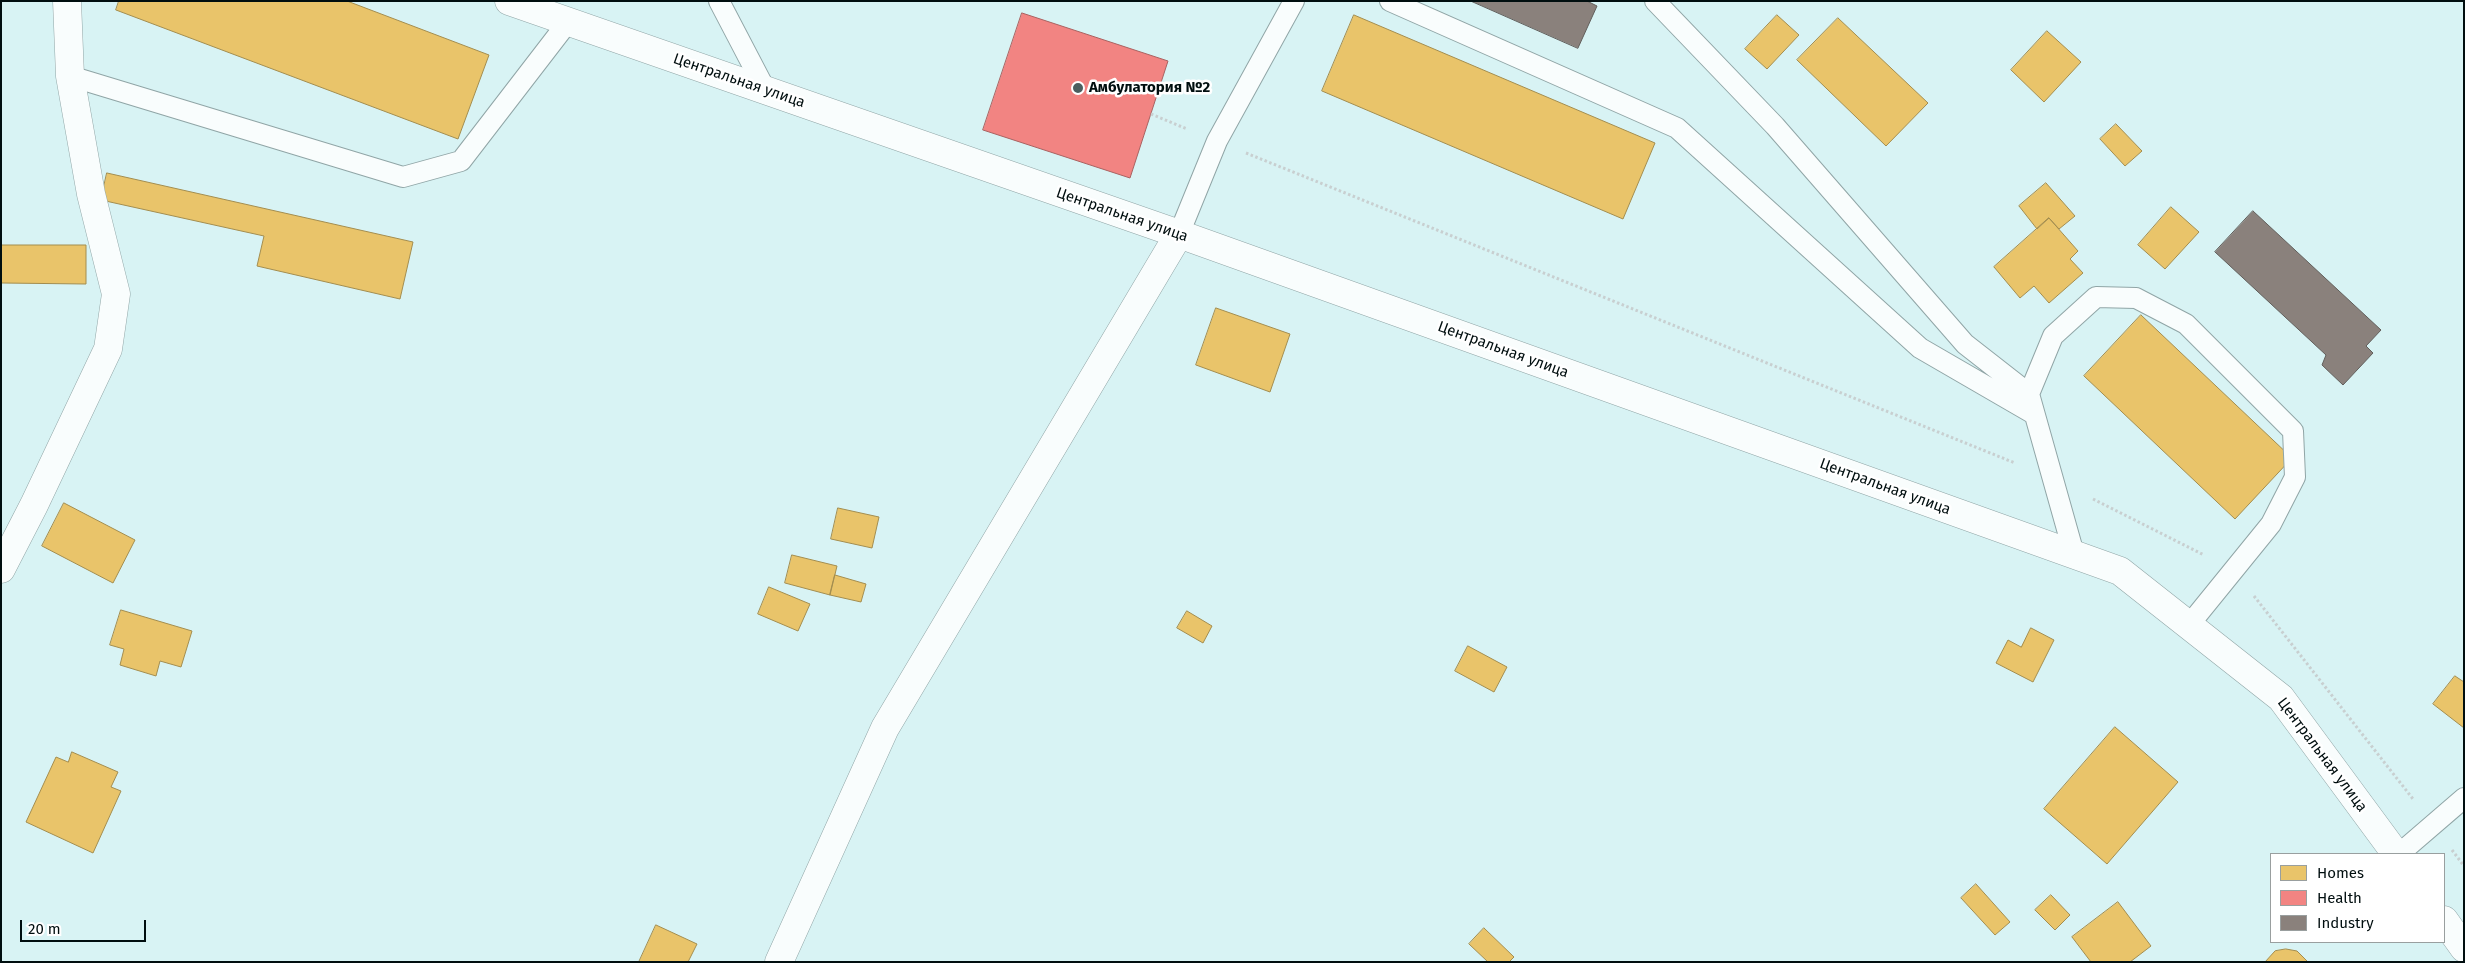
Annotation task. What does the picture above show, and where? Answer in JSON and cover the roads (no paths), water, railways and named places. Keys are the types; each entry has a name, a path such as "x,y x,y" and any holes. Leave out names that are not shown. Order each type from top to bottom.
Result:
{"street":[{"path":"1,569 34,505 108,349 116,294 91,194 70,76 67,1"},
{"name":"Центральная улица","path":"509,1 1179,234 2120,571 2281,698 2397,853"},
{"path":"779,962 885,728 1179,234"},
{"path":"2445,921 2464,948"}],"lane":[{"path":"720,1 766,91"},
{"path":"1179,234 1217,141 1294,1"},
{"path":"1390,1 1677,128 1920,348 2034,414"},
{"path":"1655,1 1775,126 1965,344 2029,394"},
{"path":"70,76 403,177 461,161 568,22"},
{"path":"2074,554 2029,394 2053,336 2096,297 2136,298 2186,324 2293,431 2295,477 2271,524 2188,625"},
{"path":"2399,853 2464,798"}],"place":[{"name":"Амбулатория №2","path":"1078,88"}]}
